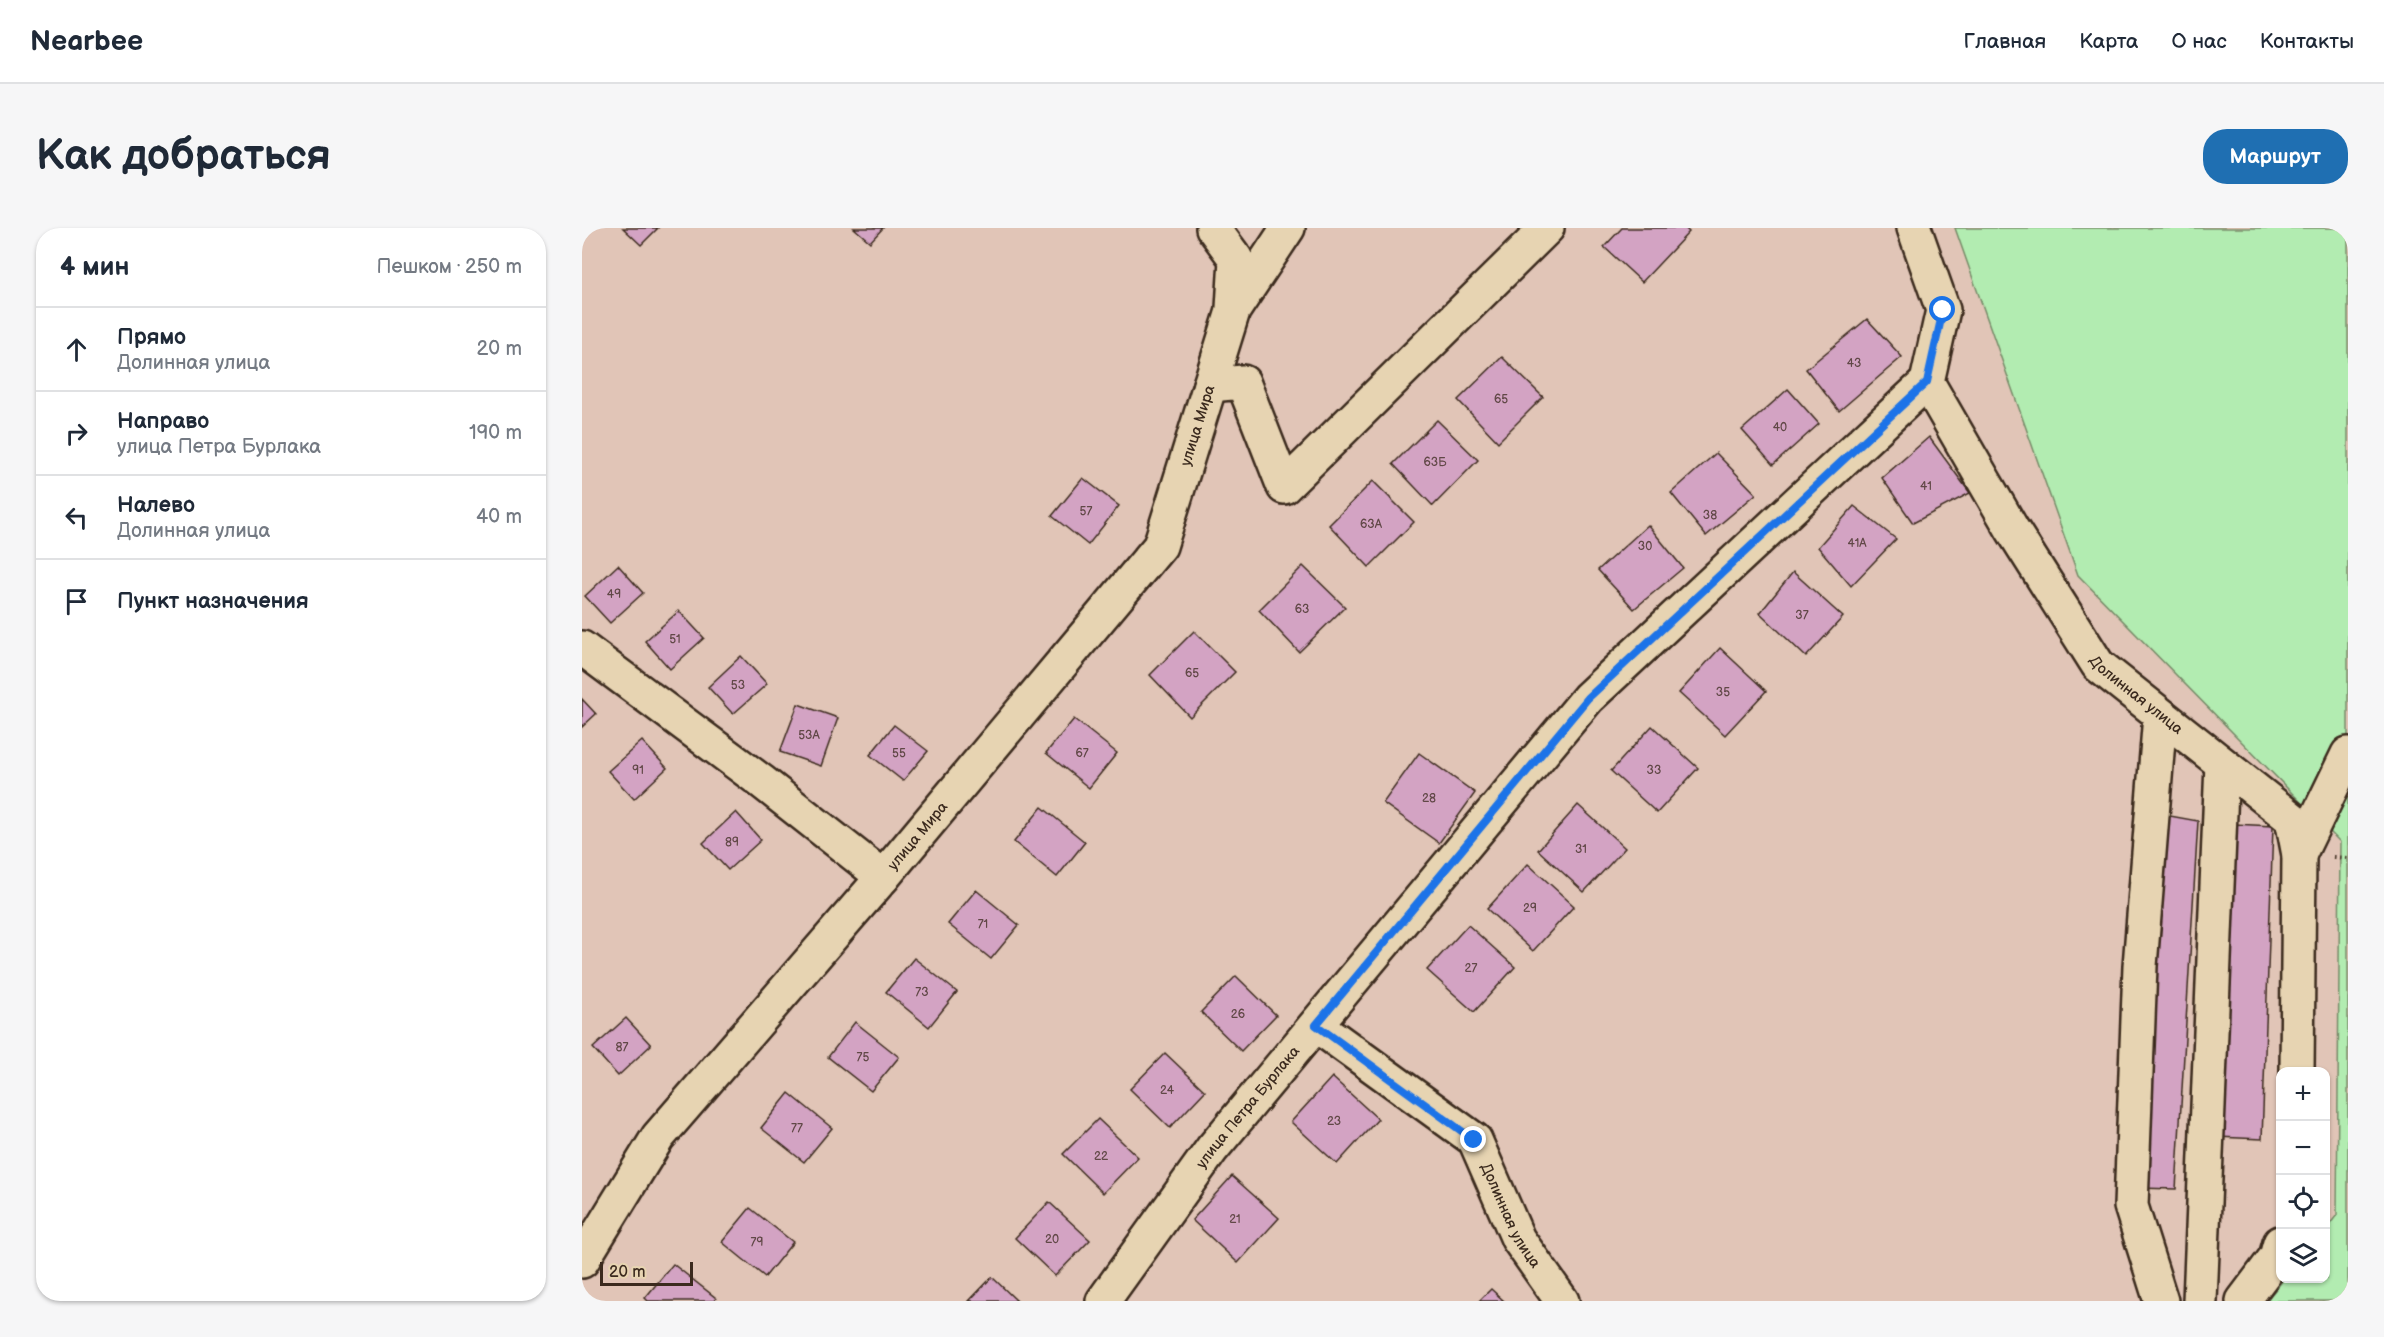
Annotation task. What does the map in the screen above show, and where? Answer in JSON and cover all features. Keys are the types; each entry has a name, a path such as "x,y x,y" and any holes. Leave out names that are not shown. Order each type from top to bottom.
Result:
{"street":[{"path":"1210,385 1233,311 1236,259 1213,228"},
{"path":"1233,311 1288,228"},
{"name":"улица Мира","path":"582,1261 658,1137 883,877 1160,546 1210,385 1243,382 1284,487 1547,228"},
{"path":"1914,228 1943,310 1927,382"},
{"name":"Долинная улица","path":"1927,382 2012,529 2098,665 2292,819 2299,855 2297,1067"},
{"name":"улица Петра Бурлака","path":"1103,1301 1212,1149 1588,698 1927,382"},
{"name":"улица Мира","path":"582,648 761,781 883,877"},
{"path":"2160,715 2140,966 2131,1206 2162,1301"},
{"path":"2299,855 2348,754"},
{"path":"2200,1301 2222,764"},
{"name":"Долинная улица","path":"1316,1025 1474,1140 1518,1239 1562,1301"},
{"path":"2243,1301 2276,1257"}],"green space":[{"path":"1955,228 2348,228 2348,1301 2266,1301 2281,1283 2330,1283 2330,1224 2337,1215 2340,842 2078,575"}],"building":[{"path":"623,228 658,228 641,245"},
{"path":"854,228 883,228 870,242"},
{"path":"1622,228 1685,228 1689,232 1642,282 1604,247"},
{"path":"1867,319 1902,357 1839,411 1806,369"},
{"path":"1502,357 1543,397 1498,442 1458,400"},
{"path":"1788,389 1819,424 1773,465 1742,430"},
{"path":"1437,420 1478,460 1433,506 1393,464"},
{"path":"1929,437 1970,493 1913,523 1882,478"},
{"path":"1716,453 1756,494 1706,536 1671,493"},
{"path":"1083,478 1119,506 1088,545 1052,516"},
{"path":"1373,481 1414,522 1369,567 1329,525"},
{"path":"1854,506 1896,539 1851,586 1818,547"},
{"path":"1648,525 1683,568 1634,609 1598,570"},
{"path":"618,565 643,593 610,623 585,596"},
{"path":"1303,566 1345,607 1299,652 1259,610"},
{"path":"1793,572 1843,617 1806,657 1760,613"},
{"path":"679,611 704,638 670,669 645,641"},
{"path":"1194,631 1235,672 1190,717 1150,675"},
{"path":"1720,648 1766,691 1725,735 1679,693"},
{"path":"741,656 767,684 733,714 708,687"},
{"path":"582,699 596,714 582,727"},
{"path":"798,704 838,718 821,766 780,752"},
{"path":"1074,719 1117,753 1089,788 1046,753"},
{"path":"894,725 928,751 903,781 870,755"},
{"path":"1652,726 1698,768 1657,813 1611,771"},
{"path":"642,741 667,768 634,799 608,771"},
{"path":"1419,753 1475,793 1439,843 1383,803"},
{"path":"1578,805 1625,848 1584,892 1538,850"},
{"path":"1042,807 1085,842 1057,877 1014,842"},
{"path":"736,812 761,840 728,870 703,843"},
{"path":"2159,814 2198,821 2176,1189 2139,1188"},
{"path":"2233,824 2273,826 2262,1139 2217,1137"},
{"path":"1528,864 1574,906 1533,951 1487,909"},
{"path":"976,890 1019,925 991,959 948,924"},
{"path":"1468,925 1515,967 1474,1012 1427,970"},
{"path":"914,958 957,992 929,1027 886,992"},
{"path":"1236,976 1276,1015 1241,1051 1201,1012"},
{"path":"626,1018 651,1045 618,1076 593,1048"},
{"path":"855,1022 899,1057 871,1091 828,1057"},
{"path":"1165,1053 1205,1091 1170,1128 1130,1089"},
{"path":"1332,1077 1378,1119 1337,1164 1291,1122"},
{"path":"789,1093 832,1128 804,1162 761,1128"},
{"path":"1098,1119 1138,1157 1103,1193 1063,1154"},
{"path":"1232,1176 1279,1218 1238,1263 1192,1220"},
{"path":"1049,1202 1090,1240 1055,1276 1015,1238"},
{"path":"750,1208 793,1242 765,1277 722,1242"},
{"path":"673,1264 716,1298 714,1301 648,1301 645,1298"},
{"path":"992,1277 1017,1301 969,1301"},
{"path":"1491,1289 1504,1301 1479,1301"}],"route":[{"path":"1474,1140 1316,1025 1588,698 1927,382 1943,310"}]}
